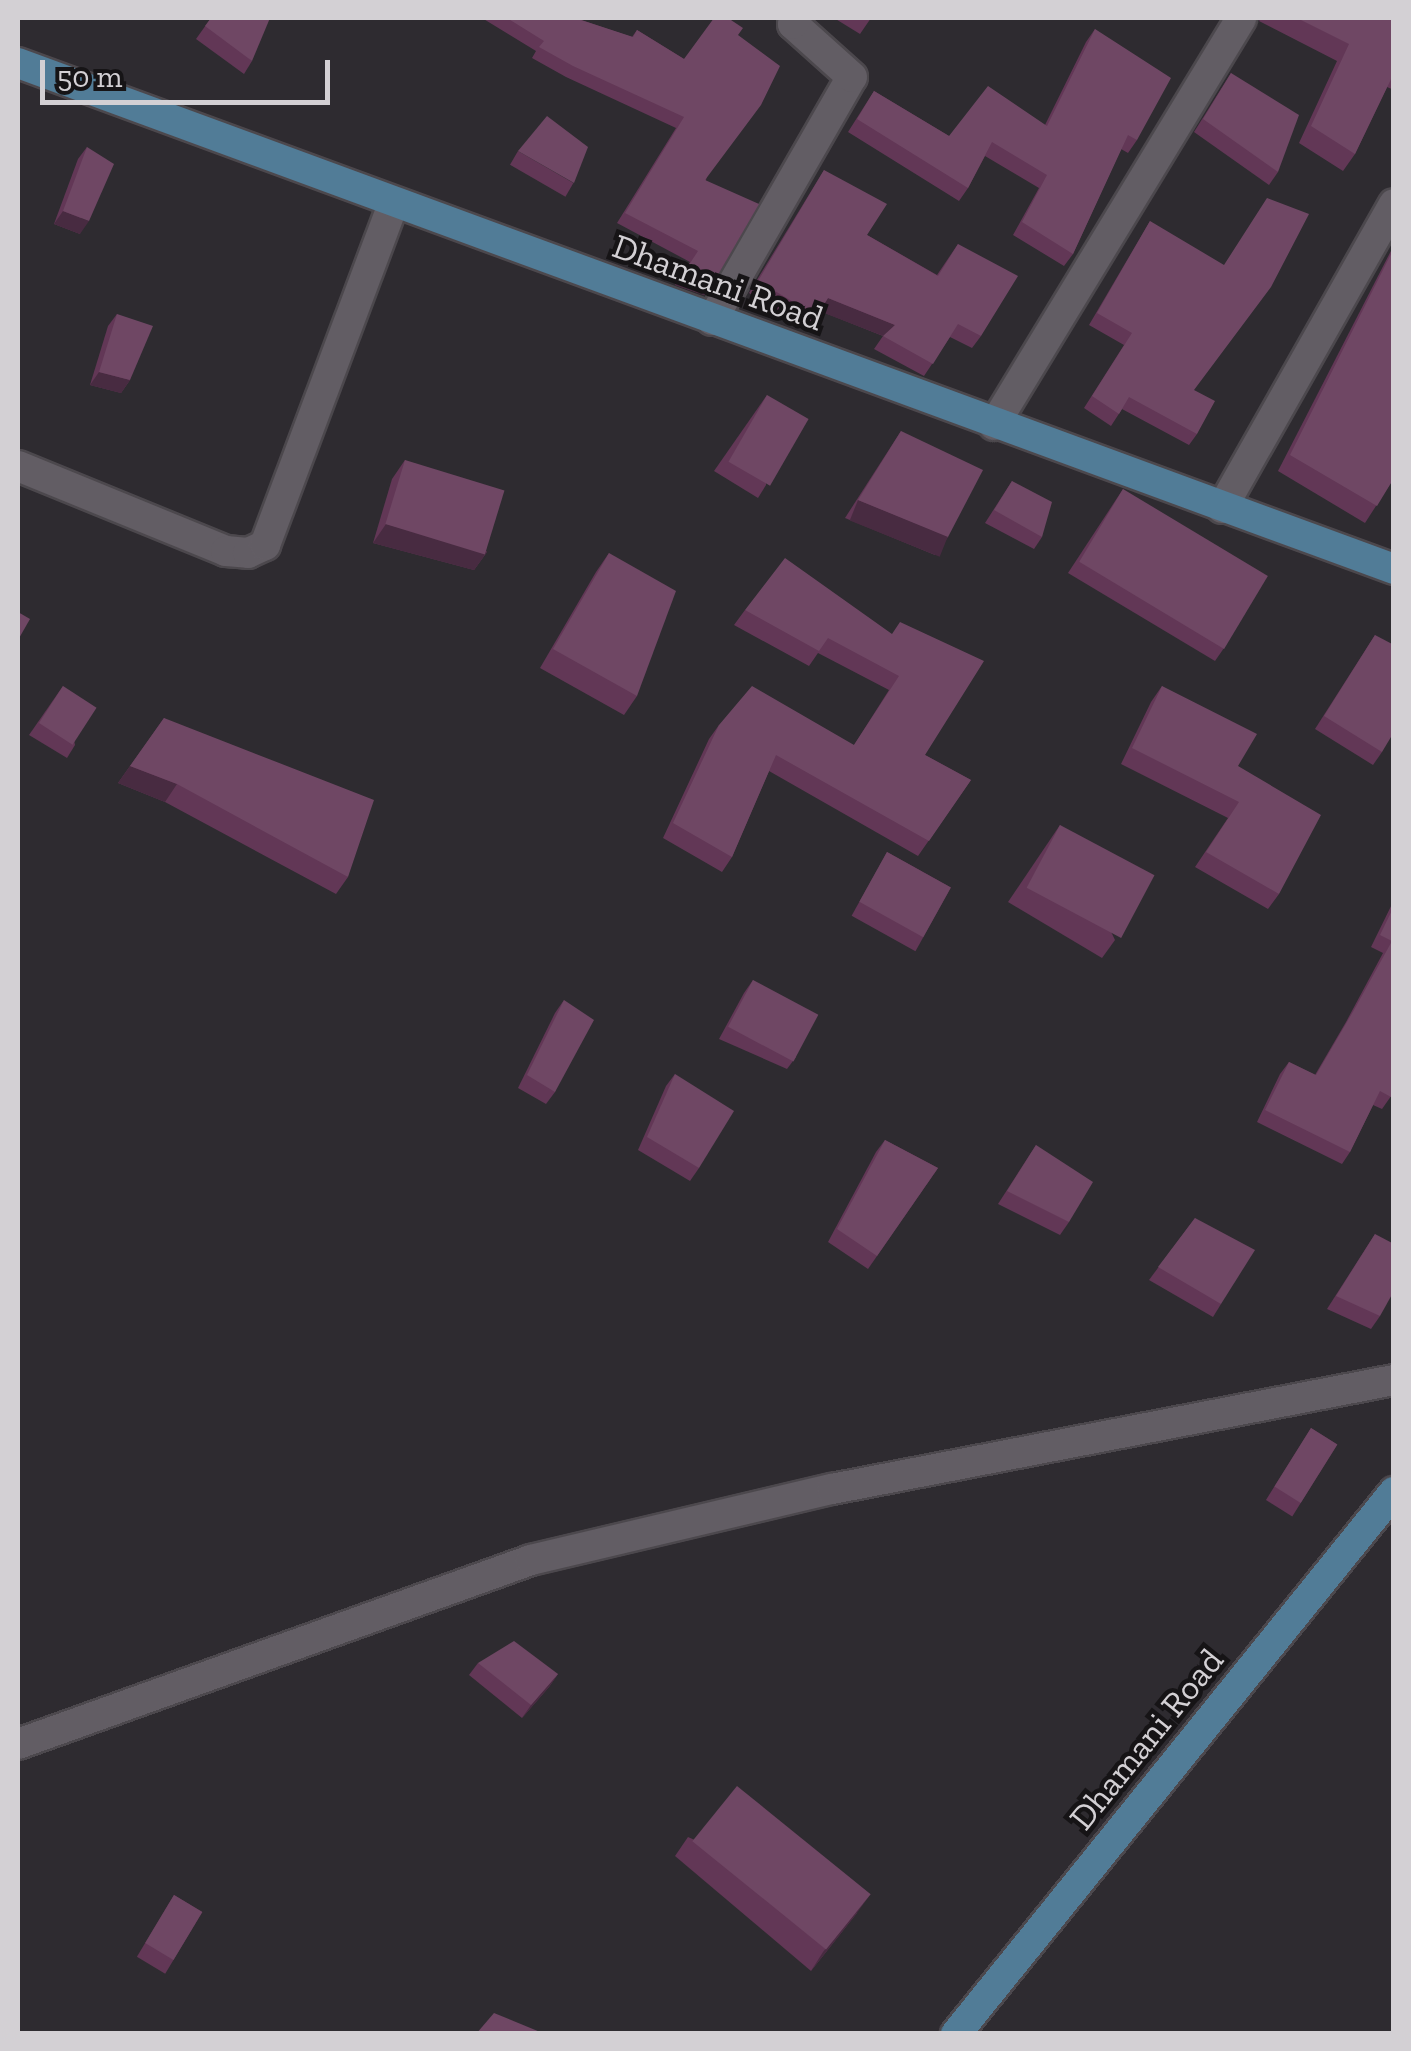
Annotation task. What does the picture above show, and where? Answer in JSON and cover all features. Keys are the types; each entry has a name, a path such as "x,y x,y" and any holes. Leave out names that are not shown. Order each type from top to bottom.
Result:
{"main road":[{"name":"Dhamani Road","path":"18,63 1394,569"},
{"name":"Dhamani Road","path":"956,2034 1394,1492"}],"street":[{"path":"712,320 852,77 792,24 796,18"},
{"path":"994,425 1241,18"},
{"path":"18,466 226,550 248,553 265,545 394,202"},
{"path":"1222,508 1394,204"},
{"path":"18,1744 531,1560 832,1490 1394,1380"}],"building":[{"path":"211,18 270,18 252,61 205,26"},
{"path":"507,18 575,18 633,37 637,30 684,59 714,18 728,18 743,28 738,35 780,66 761,105 705,180 759,204 712,285 683,274 698,251 625,213 684,117 539,47 544,41"},
{"path":"1297,18 1394,18 1394,73 1355,154 1311,126 1349,44"},
{"path":"1095,29 1171,78 1137,140 1128,135 1073,254 1022,222 1047,175 992,142 968,188 857,119 874,91 949,136 988,86 1047,126"},
{"path":"1231,73 1299,115 1278,172 1203,119"},
{"path":"547,116 588,147 574,183 518,151"},
{"path":"87,147 114,164 89,221 63,211"},
{"path":"824,170 887,204 867,235 938,276 958,244 1018,276 981,336 958,324 933,364 883,336 895,325 828,298 817,316 758,281"},
{"path":"1267,198 1309,214 1271,287 1194,390 1215,401 1197,434 1129,397 1119,414 1092,396 1132,333 1097,313 1150,221 1224,265"},
{"path":"1394,248 1394,478 1377,506 1290,455"},
{"path":"117,314 153,326 130,380 99,372"},
{"path":"767,395 809,419 770,486 728,462"},
{"path":"901,431 983,470 948,537 858,500"},
{"path":"405,460 504,490 485,554 385,524"},
{"path":"1012,481 1052,502 1042,537 994,510"},
{"path":"1123,489 1268,576 1224,649 1079,562"},
{"path":"609,553 676,591 637,696 553,649"},
{"path":"785,558 892,634 900,622 984,661 925,755 971,780 929,841 776,755 732,857 673,823 719,725 752,686 854,745 899,676 828,638 819,651 745,610"},
{"path":"18,612 30,619 18,640"},
{"path":"1375,635 1394,645 1394,732 1382,752 1324,716"},
{"path":"63,686 97,708 73,745 39,723"},
{"path":"1162,686 1257,734 1238,766 1321,815 1279,894 1206,852 1239,802 1132,748"},
{"path":"164,718 374,800 348,877 177,784 130,766"},
{"path":"1060,825 1154,875 1121,938 1027,888"},
{"path":"887,852 951,887 923,937 859,902"},
{"path":"1394,906 1394,1092 1391,1097 1380,1091 1350,1152 1265,1110 1289,1062 1316,1075 1392,941 1380,935"},
{"path":"753,980 818,1015 793,1062 728,1027"},
{"path":"564,1000 594,1020 555,1092 527,1075"},
{"path":"675,1074 734,1111 699,1168 647,1137"},
{"path":"885,1140 938,1168 877,1256 837,1229"},
{"path":"1036,1145 1093,1182 1069,1222 1007,1191"},
{"path":"1195,1218 1255,1250 1221,1304 1158,1267"},
{"path":"1375,1234 1394,1244 1394,1291 1380,1316 1336,1296"},
{"path":"1311,1428 1337,1444 1301,1503 1274,1487"},
{"path":"514,1641 558,1674 531,1705 478,1663"},
{"path":"737,1786 871,1894 826,1949 692,1841"},
{"path":"174,1895 202,1912 173,1960 145,1943"},
{"path":"494,2013 545,2034 476,2034"}]}
